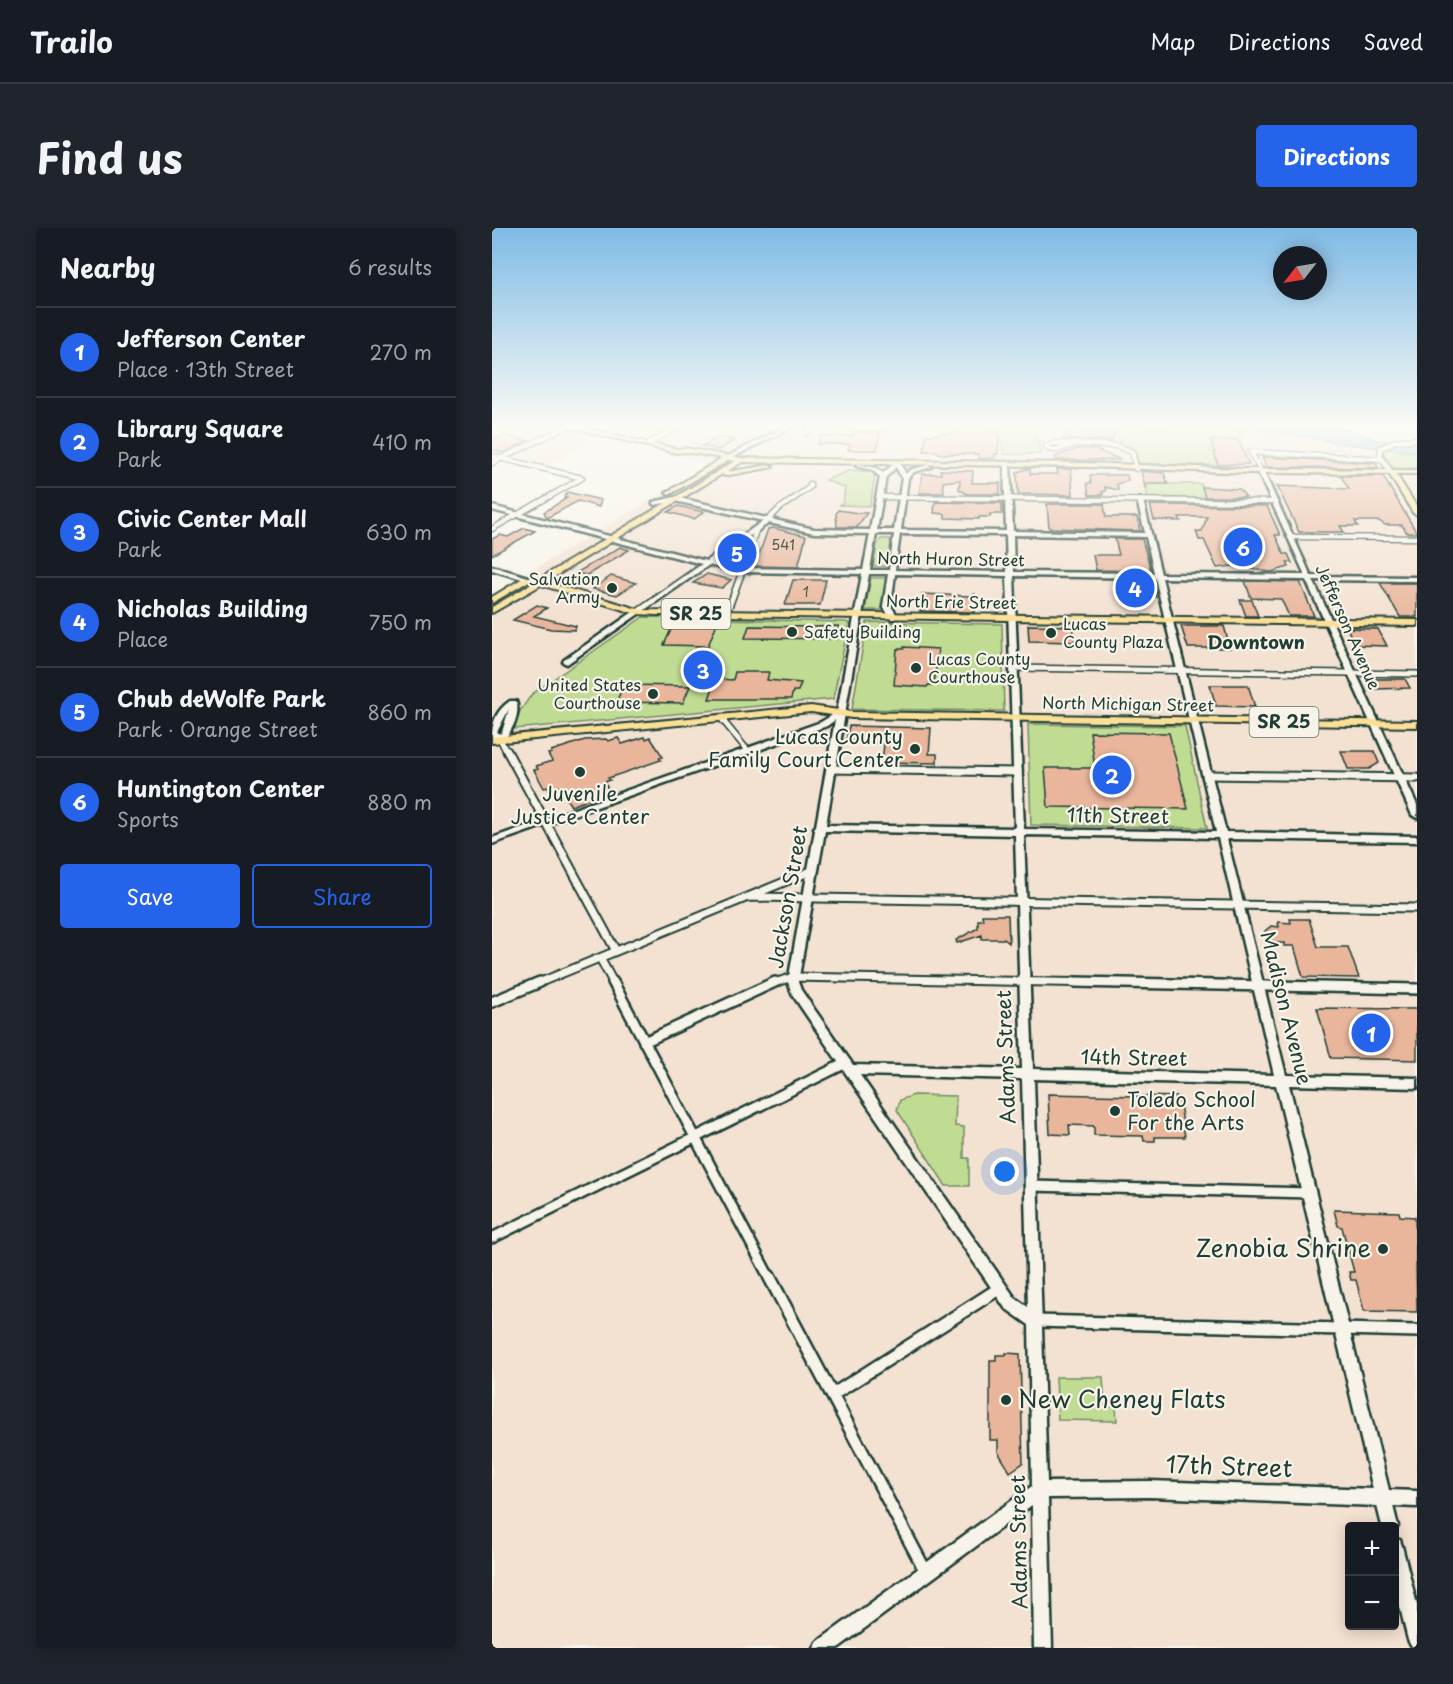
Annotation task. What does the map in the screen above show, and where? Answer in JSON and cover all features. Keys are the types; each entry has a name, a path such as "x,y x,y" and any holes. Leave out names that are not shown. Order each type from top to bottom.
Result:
{"main road":[{"path":"492,611 610,538 679,491"},
{"path":"492,601 654,503 685,491"},
{"path":"1414,503 1417,513"},
{"name":"North Erie Street","path":"529,579 640,612 1417,623"},
{"name":"SR 25","path":"496,739 811,709 840,714"},
{"name":"North Michigan Street","path":"840,714 1417,724"}],"street":[{"path":"492,528 559,491"},
{"path":"567,662 708,564 804,491"},
{"name":"Jackson Street","path":"880,491 793,977 796,991 1010,1303 1036,1321"},
{"path":"894,617 887,606 904,491"},
{"name":"Adams Street","path":"1009,491 1036,1321 1043,1648"},
{"name":"Jefferson Avenue","path":"1269,491 1417,815"},
{"path":"674,495 767,521 814,531 1149,535"},
{"path":"879,497 1274,502"},
{"name":"Madison Avenue","path":"1140,500 1389,1522"},
{"name":"North Huron Street","path":"492,508 742,571 1417,579"},
{"path":"726,615 757,528"},
{"path":"1290,537 1417,538"},
{"name":"North Erie Street","path":"492,568 529,579"},
{"path":"1014,668 1417,674"},
{"path":"492,841 828,722 840,714"},
{"path":"720,717 748,751"},
{"path":"496,739 616,951"},
{"path":"830,769 1018,772"},
{"path":"1207,775 1417,778"},
{"name":"11th Street","path":"819,828 1417,839"},
{"path":"492,1002 811,871"},
{"path":"748,897 1417,908"},
{"path":"600,958 926,1572"},
{"path":"644,1042 782,979 793,977 1417,989"},
{"path":"492,1238 695,1137 848,1066"},
{"name":"14th Street","path":"848,1066 1028,1076 1417,1083"},
{"path":"1031,1186 1309,1193"},
{"path":"832,1395 1000,1288"},
{"path":"1036,1321 1417,1331"},
{"name":"17th Street","path":"1039,1490 1150,1489 1417,1499"},
{"path":"823,1648 1039,1490"},
{"path":"1399,1563 1417,1640"}],"shaded area":[{"path":"666,491 1417,491 1417,1648 492,1648 492,594"}],"green space":[{"path":"845,491 872,491 870,506 839,505 843,503"},
{"path":"1146,491 1203,491 1205,498 1148,497"},
{"path":"881,539 889,539 892,545 889,566 873,566 877,545"},
{"path":"739,545 747,546 740,564 733,567 720,563 719,559"},
{"path":"871,578 887,578 882,610 865,610"},
{"path":"643,617 849,623 833,699 515,729 520,711 532,694"},
{"path":"867,622 1002,624 1004,711 852,709"},
{"path":"1028,724 1185,726 1207,828 1031,825"},
{"path":"914,1095 956,1096 955,1126 964,1127 964,1158 969,1158 969,1186 946,1186 897,1110 900,1100"},
{"path":"1056,1377 1103,1377 1105,1406 1116,1407 1117,1421 1058,1420"}],"building":[{"path":"944,491 944,493 919,493"},
{"path":"963,491 1000,491 1000,494 967,494"},
{"path":"1018,491 1073,491 1073,495 1018,494"},
{"path":"1088,491 1105,491 1102,492 1103,495 1089,495"},
{"path":"1203,491 1241,491 1246,497 1205,497"},
{"path":"1280,491 1392,491 1417,533 1407,533 1402,525 1385,525 1379,521 1355,521 1358,526 1340,526 1344,532 1299,532"},
{"path":"567,492 601,500 599,507 578,501 547,518 544,512 567,498 564,498"},
{"path":"935,502 1002,503 1002,514 990,514 990,517 979,517 979,519 945,518 945,514 934,513"},
{"path":"1047,504 1104,504 1106,517 1137,517 1140,531 1049,528"},
{"path":"1150,505 1267,506 1280,535 1275,535 1284,554 1288,554 1292,563 1287,562 1289,567 1271,572 1232,566 1217,568 1204,540 1199,540 1196,531 1202,531 1207,517 1179,517 1181,521 1154,520"},
{"path":"678,506 704,512 694,519 668,512"},
{"path":"838,510 867,513 857,527 837,527"},
{"path":"524,528 535,531 492,555 492,539 500,535 508,537"},
{"path":"773,528 806,536 798,567 755,566 768,529"},
{"path":"1115,539 1142,539 1151,571 1096,570 1093,555 1119,555"},
{"path":"620,547 629,550 587,575 576,573"},
{"path":"707,574 731,580 722,588 693,583"},
{"name":"Salvation Army","path":"611,576 636,583 617,595 593,589"},
{"path":"793,580 826,580 820,605 785,605"},
{"path":"1115,580 1152,580 1156,597 1118,596"},
{"path":"1245,581 1300,582 1314,616 1289,616 1281,599 1251,598"},
{"path":"1380,583 1417,583 1417,617 1400,617"},
{"path":"922,594 970,596 975,594 975,612 920,611"},
{"path":"1240,600 1252,600 1258,616 1246,616"},
{"path":"537,605 547,608 534,616 576,626 575,630 551,629 513,620"},
{"path":"681,621 717,623 708,646 664,645 674,623"},
{"name":"Lucas County Plaza","path":"1028,625 1073,626 1075,642 1029,641"},
{"name":"Safety Building","path":"749,626 839,626 837,639 745,638"},
{"path":"1181,626 1224,626 1230,648 1188,648"},
{"path":"1347,628 1378,629 1387,646 1355,645"},
{"name":"Lucas County Courthouse","path":"904,647 938,649 934,685 927,687 894,685 897,649 904,649"},
{"path":"735,672 769,672 767,680 801,683 798,691 793,691 791,699 709,699 716,679 733,680"},
{"path":"1368,679 1405,679 1410,688 1374,689"},
{"name":"United States Courthouse","path":"624,685 690,686 683,703 616,702"},
{"path":"1210,685 1248,685 1255,707 1216,706"},
{"name":"Lucas County Family Court Center","path":"849,726 931,728 929,754 937,754 937,763 882,762 884,744 846,741"},
{"path":"1090,732 1169,733 1188,809 1048,807 1045,768 1095,768"},
{"name":"Juvenile Justice Center","path":"645,737 646,739 650,737 663,757 659,758 661,760 608,778 610,780 604,782 610,792 571,806 559,787 549,790 548,787 544,788 534,770 538,769 536,766 552,761 548,754 552,753 551,751 585,740 606,739 608,741 618,738 622,744"},
{"path":"1341,751 1374,751 1379,763 1369,769 1348,769"},
{"path":"982,915 1008,915 1009,943 1004,939 982,939 982,935 957,943 956,940 978,928 978,920 983,920"},
{"path":"1290,919 1309,919 1318,947 1348,947 1359,978 1303,977 1294,946 1276,943 1267,938 1265,931 1271,926 1279,927 1278,922 1291,923"},
{"path":"1317,1008 1417,1009 1417,1060 1331,1058"},
{"name":"Toledo School For the Arts","path":"1048,1094 1179,1097 1185,1137 1155,1137 1155,1141 1144,1141 1143,1136 1094,1135 1094,1126 1069,1125 1070,1135 1050,1134"},
{"name":"Zenobia Shrine","path":"1334,1210 1399,1212 1400,1216 1415,1217 1417,1312 1364,1311 1356,1280 1351,1280 1349,1272 1354,1272 1342,1227 1338,1226"},
{"name":"New Cheney Flats","path":"1006,1353 1020,1354 1023,1463 1010,1472 998,1452 998,1440 990,1440 990,1360 996,1360 996,1355 1006,1355"}],"place":[{"name":"Huntington Center","path":"1243,547"},
{"name":"Chub deWolfe Park","path":"737,553"},
{"name":"Salvation Army","path":"612,588"},
{"name":"Nicholas Building","path":"1135,588"},
{"name":"Safety Building","path":"792,632"},
{"name":"Lucas County Plaza","path":"1051,633"},
{"name":"Lucas County Courthouse","path":"916,668"},
{"name":"Civic Center Mall","path":"703,670"},
{"name":"United States Courthouse","path":"653,694"},
{"name":"Lucas County Family Court Center","path":"915,749"},
{"name":"Juvenile Justice Center","path":"580,772"},
{"name":"Library Square","path":"1112,775"},
{"name":"Jefferson Center","path":"1371,1033"},
{"name":"Toledo School For the Arts","path":"1115,1111"},
{"name":"Zenobia Shrine","path":"1383,1249"},
{"name":"New Cheney Flats","path":"1006,1400"}],"district":[{"name":"Downtown","path":"1256,643"}]}
